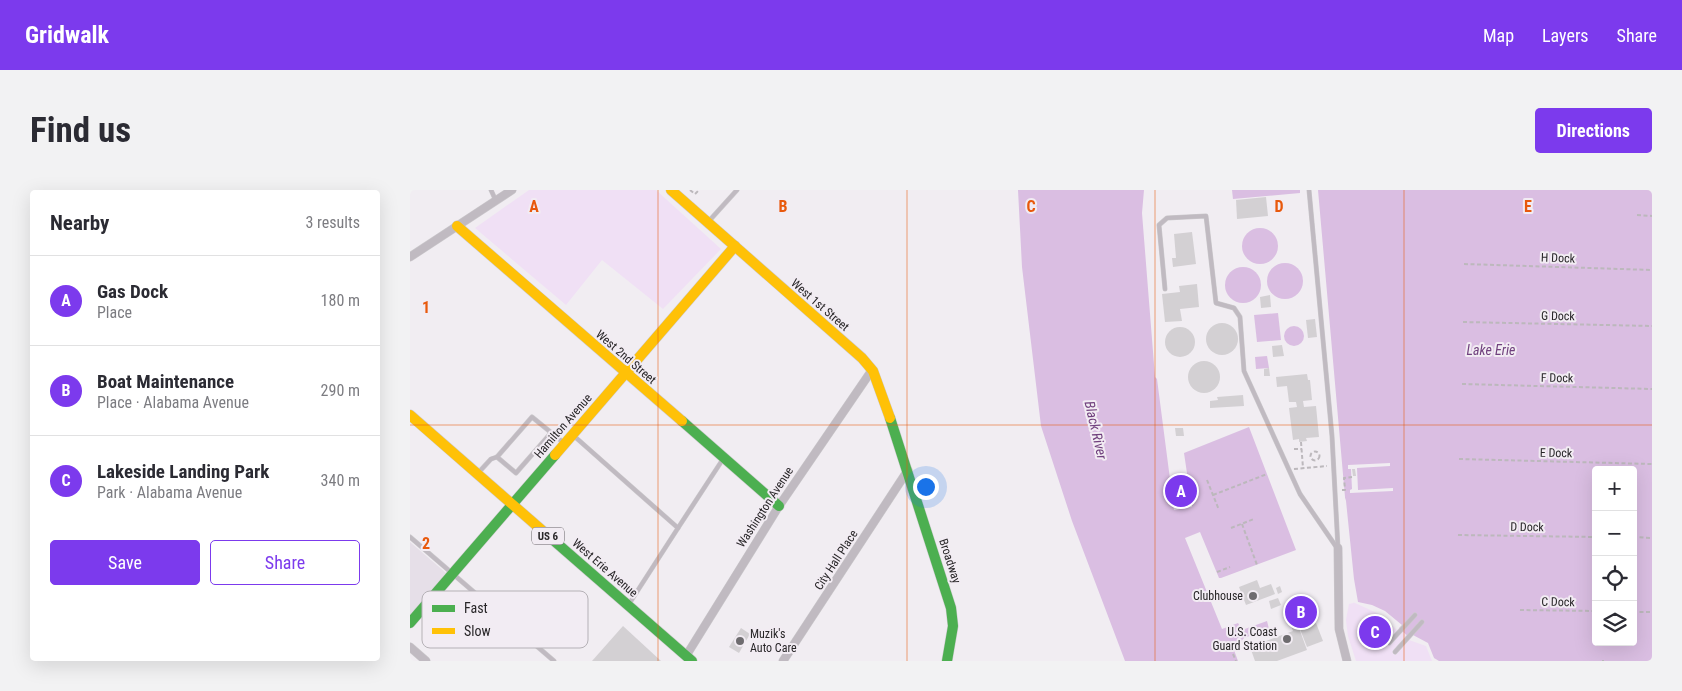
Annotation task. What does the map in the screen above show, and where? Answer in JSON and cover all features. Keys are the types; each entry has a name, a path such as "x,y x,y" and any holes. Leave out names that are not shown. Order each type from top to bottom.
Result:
{"street":[{"path":"410,256 512,190"},
{"name":"West 1st Street","path":"671,190 862,358 872,370 882,393 908,470"},
{"name":"West 2nd Street","path":"457,226 779,506"},
{"name":"Hamilton Avenue","path":"438,591 735,246"},
{"name":"Washington Avenue","path":"687,659 779,506 872,370"},
{"name":"West Erie Avenue","path":"410,416 628,605 687,659"},
{"name":"City Hall Place","path":"783,661 908,470"},
{"name":"Broadway","path":"908,470 951,608 953,626 947,661"},
{"path":"1338,548 1340,629 1347,661"},
{"name":"Hamilton Avenue","path":"410,623 422,609"},
{"path":"410,647 426,661"}],"lane":[{"path":"491,190 496,201"},
{"path":"708,222 737,190"},
{"path":"1310,190 1334,465 1338,548"},
{"path":"1165,289 1159,224 1167,218 1206,216 1216,303 1234,308 1240,317 1244,371 1300,494 1338,548"},
{"path":"478,474 532,417 564,444"},
{"path":"496,457 516,473 551,432"},
{"path":"572,435 678,528"},
{"path":"628,605 724,458"},
{"path":"410,537 473,591"},
{"path":"1389,644 1415,615"},
{"path":"1396,652 1422,622"},
{"path":"539,648 554,661"}],"path":[{"path":"690,190 695,194 699,190"},
{"path":"1637,215 1652,216"},
{"name":"H Dock","path":"1464,264 1652,270"},
{"name":"G Dock","path":"1463,322 1652,326"},
{"name":"F Dock","path":"1462,384 1652,389"},
{"path":"1301,442 1303,468"},
{"path":"1294,449 1302,449"},
{"name":"E Dock","path":"1459,459 1652,464"},
{"path":"1315,461 1316,467"},
{"path":"1290,470 1334,465"},
{"path":"1213,495 1267,474"},
{"path":"1342,495 1342,490 1345,490 1344,478 1352,477"},
{"path":"1207,480 1219,510"},
{"path":"1231,528 1254,519"},
{"path":"1242,524 1258,565"},
{"name":"D Dock","path":"1458,535 1592,537"},
{"path":"1637,538 1652,538"},
{"path":"1217,572 1230,568"},
{"name":"C Dock","path":"1520,610 1592,611"},
{"path":"1637,612 1652,612"},
{"path":"1233,654 1236,661"}],"shaded area":[{"path":"529,190 656,190 721,249 663,309 602,260 566,305 475,228"},
{"path":"410,542 446,573 431,591 422,591 422,601 410,615"},
{"path":"1357,602 1378,610 1411,637 1427,644 1435,661 1356,661 1348,636 1346,620 1349,604"}],"water":[{"name":"Black River","path":"1018,190 1144,190 1142,213 1155,377 1157,379 1174,510 1192,507 1184,453 1249,427 1296,550 1219,578 1200,532 1185,538 1222,629 1238,623 1242,630 1267,621 1269,629 1244,638 1234,650 1238,661 1125,661 1072,521 1041,426 1022,267"},
{"path":"1232,190 1300,190 1300,193 1233,199"},
{"name":"Lake Erie","path":"1318,190 1652,190 1652,661 1435,661 1427,644 1410,638 1378,610 1357,602 1353,588"},
{"path":"1260,228 1267,229 1273,233 1277,239 1277,253 1273,259 1267,263 1260,264 1253,263 1247,259 1243,253 1242,246 1243,239 1247,233 1253,229"},
{"path":"1285,263 1292,264 1298,268 1302,274 1302,288 1298,294 1292,298 1285,299 1278,298 1272,294 1268,288 1267,281 1268,274 1272,268 1278,264"},
{"path":"1243,267 1250,268 1256,272 1260,278 1260,292 1256,298 1250,302 1243,303 1236,302 1230,298 1226,292 1225,285 1226,278 1230,272 1236,268"},
{"path":"1278,313 1281,340 1257,342 1254,315"},
{"path":"1290,326 1298,326 1304,332 1304,340 1298,346 1290,346 1284,340 1284,332"},
{"path":"1267,356 1269,368 1256,369 1255,357"}],"pier":[{"path":"1390,463 1390,466 1357,468 1358,490 1393,488 1393,491 1350,493 1352,489 1351,469 1348,469 1348,465"},
{"path":"1344,495 1358,602 1372,605 1385,611 1402,625 1397,630 1377,613 1355,603 1350,589"},
{"path":"1413,635 1428,643 1434,658 1439,661 1432,661 1426,646 1409,640"}],"building":[{"path":"1266,197 1268,216 1237,219 1236,200"},
{"path":"1192,232 1196,264 1173,267 1172,258 1176,258 1174,234"},
{"path":"1197,284 1199,307 1180,309 1182,321 1165,322 1162,294 1180,292 1179,286"},
{"path":"1270,295 1271,307 1261,308 1260,297"},
{"path":"1315,319 1317,337 1308,338 1306,320"},
{"path":"1222,323 1228,324 1233,328 1237,333 1237,345 1233,350 1228,354 1222,355 1216,354 1211,350 1207,345 1206,339 1207,333 1211,328 1216,324"},
{"path":"1180,327 1191,331 1195,342 1191,353 1180,357 1169,353 1165,342 1169,331"},
{"path":"1282,345 1284,356 1273,357 1272,346"},
{"path":"1204,361 1210,362 1215,366 1219,371 1219,383 1215,388 1210,392 1204,393 1198,392 1193,388 1189,383 1188,377 1189,371 1193,366 1198,362"},
{"path":"1269,368 1270,376 1264,376 1264,369"},
{"path":"1307,374 1308,380 1310,380 1312,400 1303,401 1304,407 1316,406 1319,437 1306,438 1307,441 1299,442 1299,439 1293,440 1289,408 1297,407 1296,402 1289,402 1287,386 1277,387 1276,377"},
{"path":"1243,395 1244,406 1210,408 1210,401 1218,400 1217,397"},
{"path":"1175,428 1183,428 1184,436 1176,436"},
{"path":"1352,469 1355,469 1356,476 1353,476"},
{"path":"1185,481 1187,500 1177,501 1174,483"},
{"path":"1257,580 1260,588 1271,584 1275,594 1246,605 1239,587"},
{"path":"1280,586 1282,592 1278,594 1276,588"},
{"path":"1278,598 1281,605 1271,609 1269,601"},
{"name":"U.S. Coast Guard Station","path":"1308,602 1313,615 1298,620 1307,650 1277,661 1255,661 1250,647 1293,631 1290,623 1294,622 1289,609"},
{"path":"1316,623 1323,641 1307,647 1300,629"},
{"path":"623,626 661,661 592,661"},
{"name":"Muzik's Auto Care","path":"741,628 750,634 739,653 729,647"}],"traffic: fast":[{"path":"890,418 951,608 953,626 947,661"},
{"path":"682,421 779,506"},
{"path":"438,591 555,455"},
{"path":"552,539 692,661"},
{"path":"410,623 422,609"}],"traffic: slow":[{"path":"671,190 862,358 873,371 890,418"},
{"path":"457,226 682,421"},
{"path":"555,455 735,246"},
{"path":"410,415 552,539"}],"place":[{"name":"Gas Dock","path":"1181,491"},
{"name":"Clubhouse","path":"1253,596"},
{"name":"Boat Maintenance","path":"1301,612"},
{"name":"Lakeside Landing Park","path":"1375,632"},
{"name":"U.S. Coast Guard Station","path":"1287,639"},
{"name":"Muzik's Auto Care","path":"740,641"}]}
